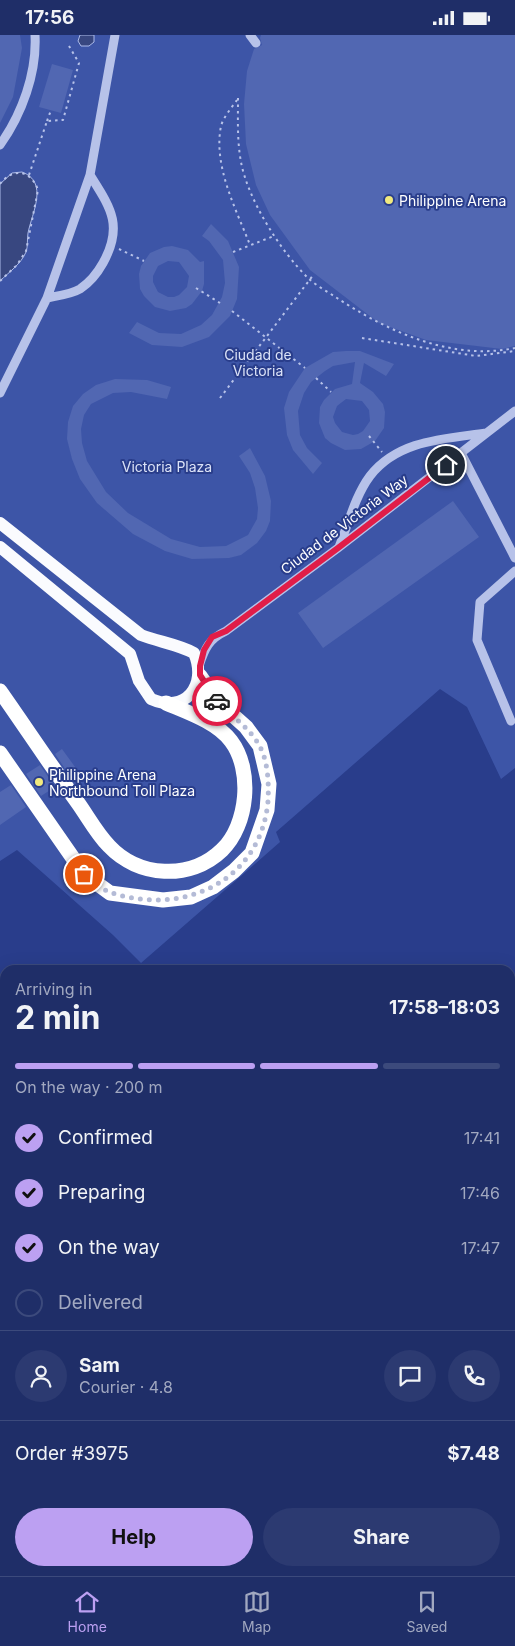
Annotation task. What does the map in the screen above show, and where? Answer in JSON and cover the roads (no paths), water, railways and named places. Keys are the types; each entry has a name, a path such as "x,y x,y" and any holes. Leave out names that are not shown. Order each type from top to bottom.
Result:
{"highway":[{"path":"0,753 84,874 110,893 163,900 191,897 213,887 234,871 252,853 267,810 269,784 260,746 246,727 218,702 200,671"},
{"path":"0,691 109,847 129,861 144,868 162,872 185,871 202,865 222,850 239,819 243,803 245,777 230,740 201,717 166,703"}],"main road":[{"path":"0,523 140,635 158,642 177,644 194,653 200,671 194,690 182,700 166,703 151,699 139,681 130,653 0,547"}],"street":[{"path":"0,145 12,129 22,106 32,70 35,35"},
{"path":"0,393 47,298 90,175 114,35"},
{"path":"250,35 256,43"},
{"path":"47,298 80,289 98,271 112,246 114,224 108,205 90,175"},
{"name":"Ciudad de Victoria Way","path":"200,671 204,650 212,637 226,631 338,548 486,433 514,415"},
{"path":"338,548 370,476 388,460 408,447 486,433"},
{"path":"461,453 515,558"},
{"path":"511,721 477,640 480,602 515,571"}],"place":[{"name":"Philippine Arena","path":"389,200"},
{"name":"Philippine Arena Northbound Toll Plaza","path":"39,782"}],"park label":[{"name":"Ciudad de Victoria","path":"258,362"},
{"name":"Victoria Plaza","path":"167,466"}]}
